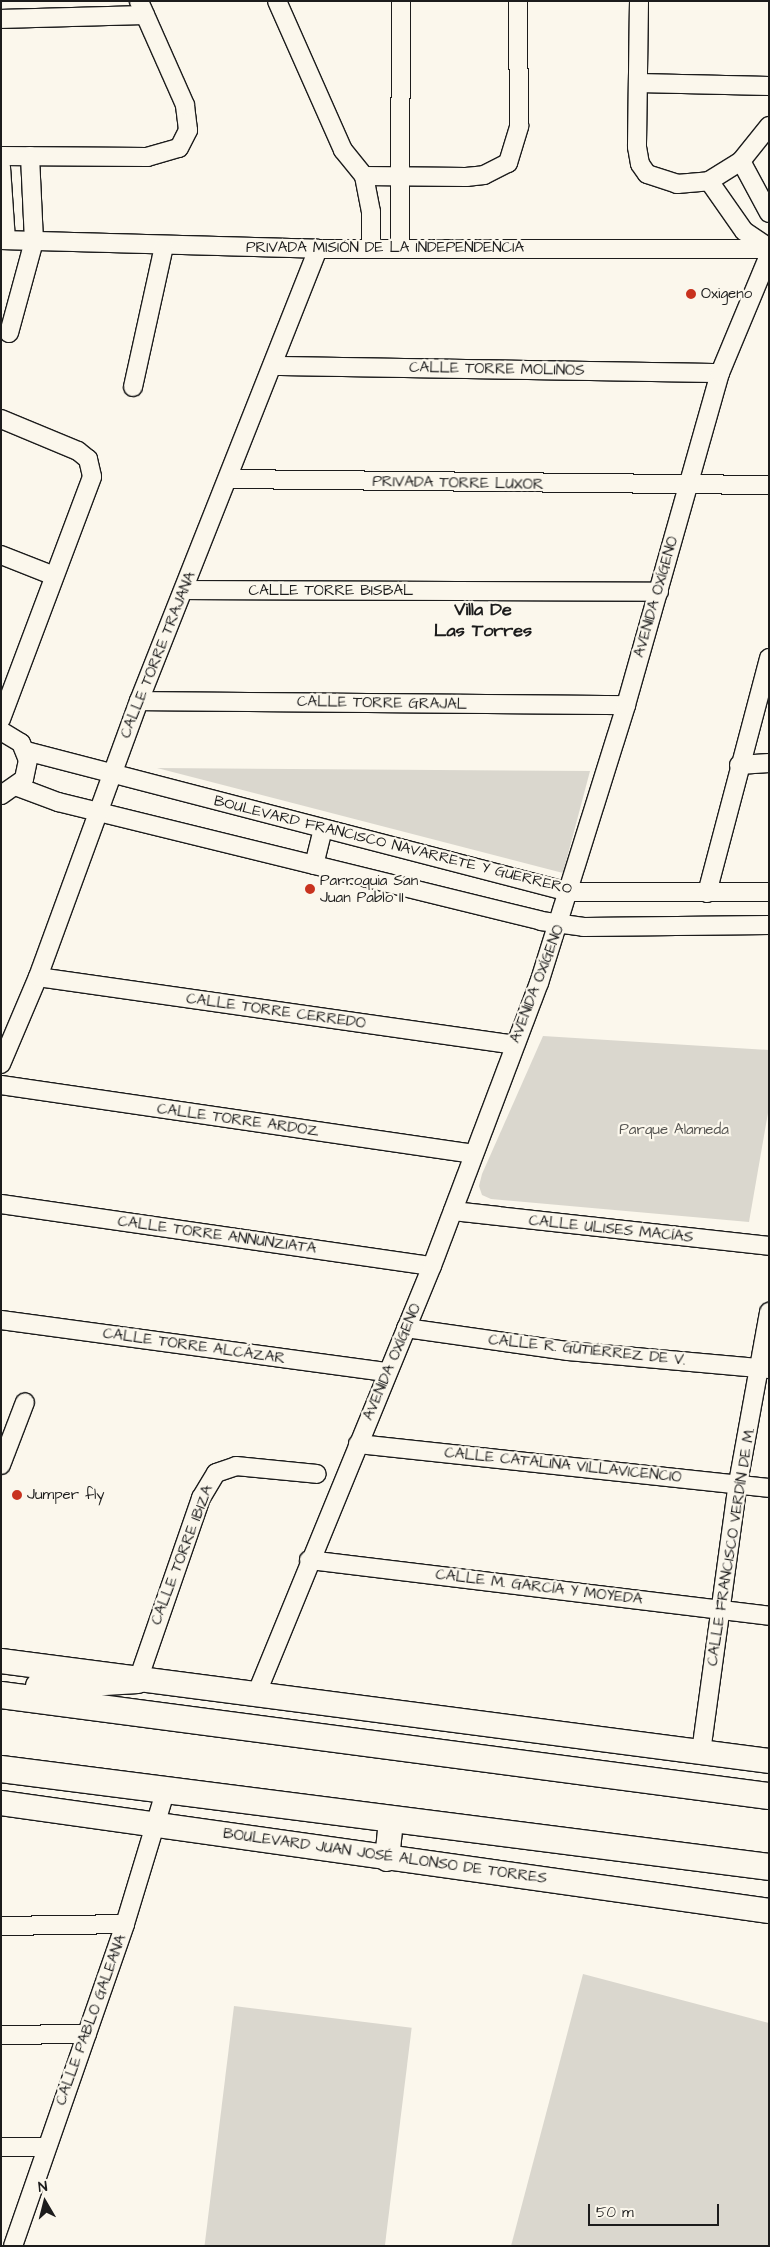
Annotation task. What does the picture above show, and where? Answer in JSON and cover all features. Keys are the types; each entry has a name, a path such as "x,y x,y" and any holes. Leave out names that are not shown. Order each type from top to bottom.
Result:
{"main road":[{"path":"1,1686 82,1686 138,1680"},
{"path":"1,1695 769,1796"},
{"path":"1,1769 391,1821 769,1867"}],"street":[{"path":"277,1 343,150 364,176 371,212 371,248"},
{"path":"400,1 400,248"},
{"path":"364,176 484,175 508,163 514,153 519,126 518,1"},
{"path":"639,1 638,83 640,164 647,174 661,181 677,184 709,181 741,161 769,126"},
{"path":"1,19 142,8 185,105 186,141 167,154 147,157 1,156"},
{"path":"638,83 769,86"},
{"path":"9,333 34,241 30,156"},
{"path":"741,161 769,214"},
{"path":"1,167 4,240"},
{"path":"709,181 744,231 769,249"},
{"name":"PRIVADA MISIÓN DE LA INDEPENDENCIA","path":"4,240 164,246 318,248 769,249"},
{"path":"133,387 164,246"},
{"name":"CALLE TORRE TRAJANA","path":"1,1064 38,976 139,701 274,366 318,248"},
{"name":"AVENIDA OXÍGENO","path":"256,1695 432,1266 560,924 659,592 720,373 769,255"},
{"name":"CALLE TORRE MOLINOS","path":"274,366 720,373"},
{"path":"1,420 78,451 91,467 88,492 5,688 1,719"},
{"name":"PRIVADA TORRE LUXOR","path":"229,479 687,486 769,485"},
{"path":"1,555 54,576"},
{"name":"CALLE TORRE BISBAL","path":"184,590 659,592"},
{"path":"707,893 739,765 769,658"},
{"name":"CALLE TORRE GRAJAL","path":"139,701 626,705"},
{"path":"1,731 15,737 26,751 27,770 18,787 1,795"},
{"name":"BOULEVARD FRANCISCO NAVARRETE Y GUERRERO","path":"26,751 569,892 769,892"},
{"path":"739,765 769,763"},
{"path":"18,787 58,802 98,810 314,865 560,924 626,928 769,925"},
{"path":"314,865 323,829"},
{"name":"CALLE TORRE CERREDO","path":"38,976 514,1045"},
{"name":"CALLE TORRE ARDOZ","path":"1,1085 474,1154"},
{"name":"CALLE TORRE ANNUNZIATA","path":"1,1204 432,1266"},
{"name":"CALLE ULISES MACÍAS","path":"453,1211 769,1246"},
{"name":"CALLE FRANCISCO VERDÍN DE M.","path":"701,1752 738,1483 765,1369 769,1312"},
{"name":"CALLE TORRE ALCÁZAR","path":"1,1320 388,1372"},
{"name":"CALLE R. GUTIÉRREZ DE V.","path":"406,1328 568,1351 765,1369"},
{"path":"1,1465 25,1402"},
{"name":"CALLE CATALINA VILLAVICENCIO","path":"358,1444 738,1483 769,1488"},
{"name":"CALLE TORRE IBIZA","path":"138,1680 201,1498 216,1473 236,1466 317,1474"},
{"name":"CALLE M. GARCÍA Y MOYEDA","path":"310,1560 769,1616"},
{"path":"1,1661 769,1761"},
{"name":"CALLE PABLO GALEANA","path":"13,2246 125,1924 165,1792"},
{"path":"242,1836 245,1802"},
{"name":"BOULEVARD JUAN JOSÉ ALONSO DE TORRES","path":"1,1803 155,1822 387,1859 605,1885 769,1911"},
{"path":"387,1859 391,1821"},
{"path":"1,1926 125,1924"},
{"path":"1,2035 87,2034"},
{"path":"1,2147 46,2147"}],"green space":[{"path":"157,768 590,771 563,873"},
{"name":"Parque Alameda","path":"543,1036 769,1050 769,1107 749,1222 491,1199 482,1195 479,1186 482,1174"},
{"path":"583,1974 769,2023 769,2246 511,2246"},
{"path":"234,2006 412,2028 385,2246 205,2246"}],"place":[{"name":"Oxigeno","path":"691,294"},
{"name":"Parroquia San Juan Pablo II","path":"310,889"},
{"name":"Jumper fly","path":"17,1495"}],"district":[{"name":"Villa De Las Torres","path":"483,621"}]}
